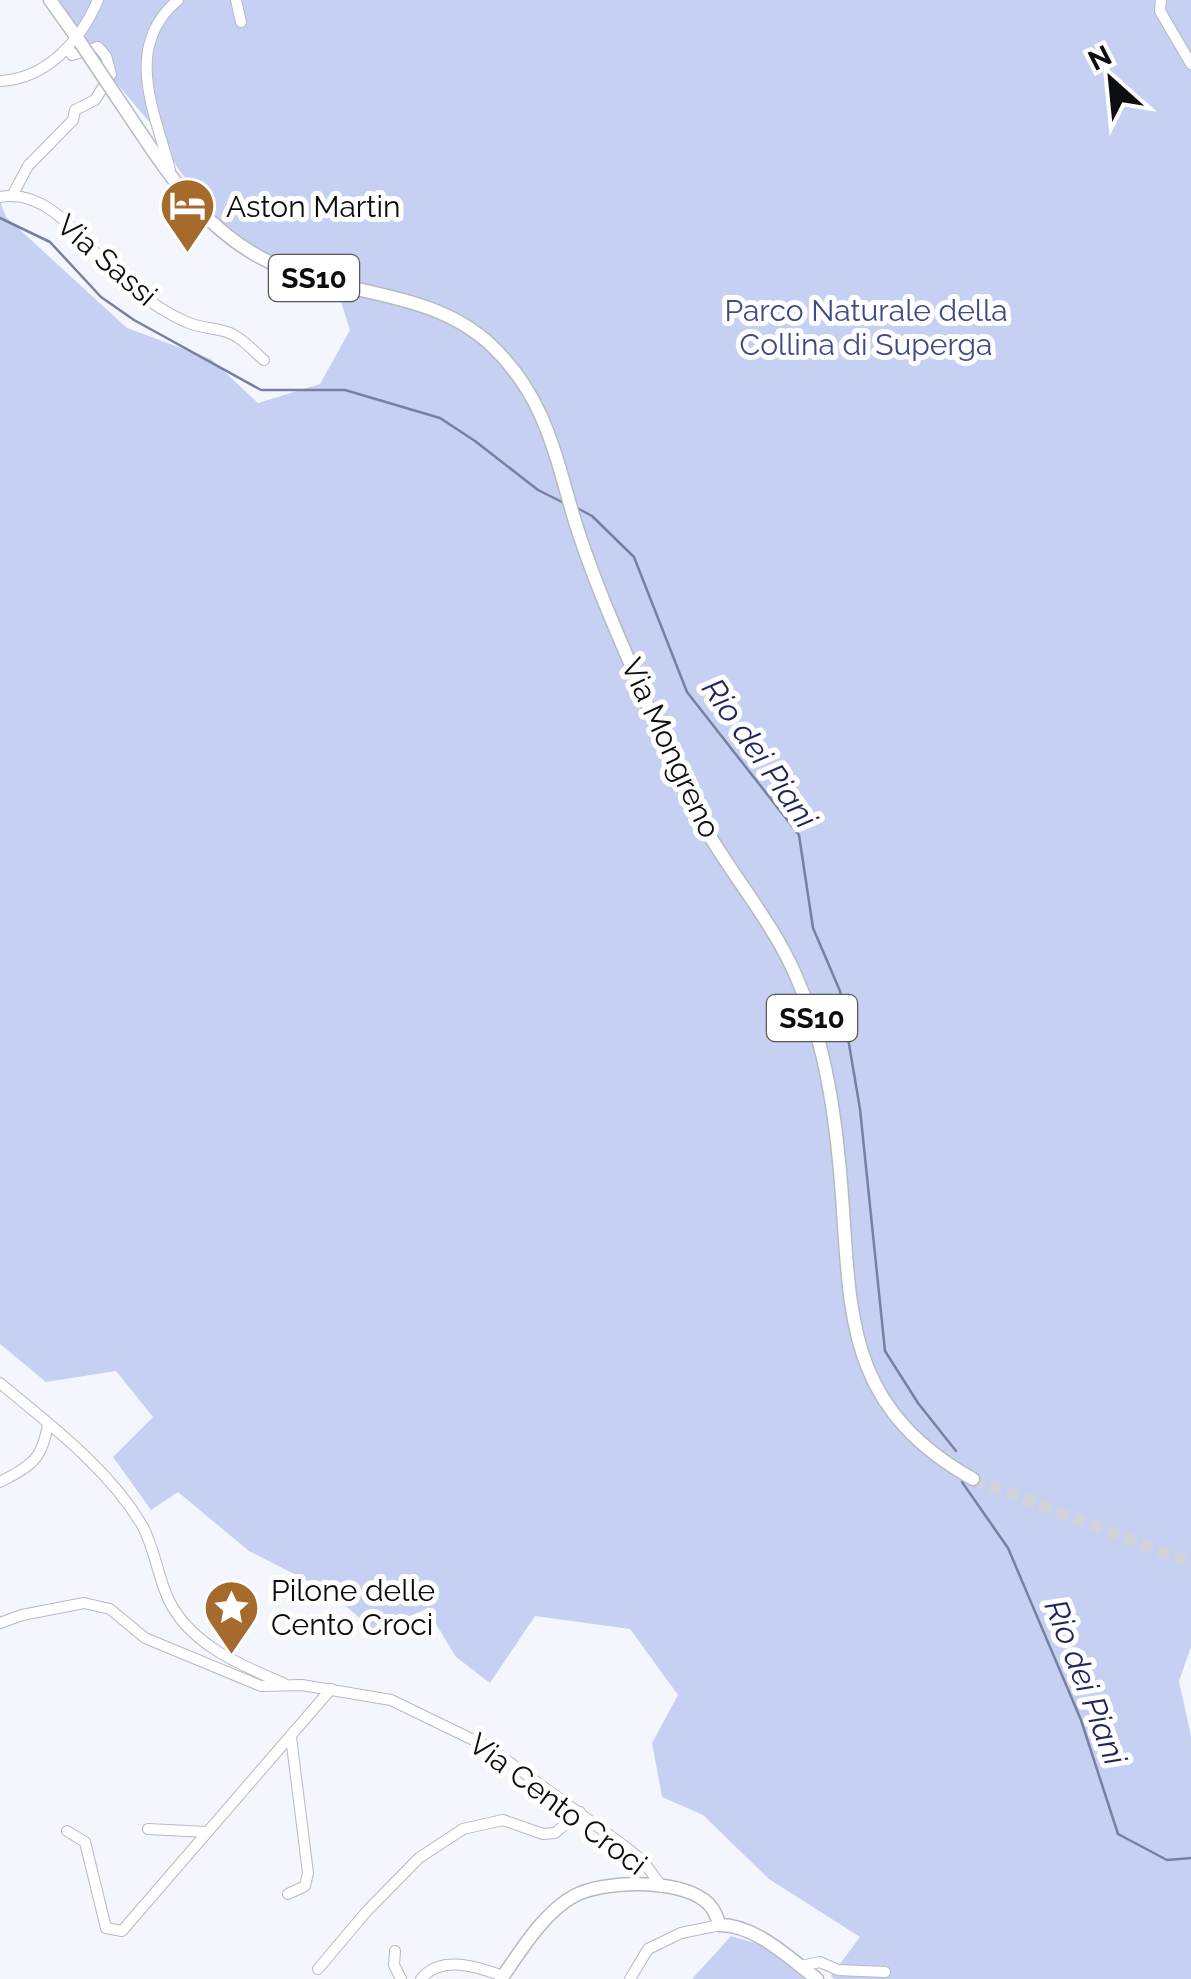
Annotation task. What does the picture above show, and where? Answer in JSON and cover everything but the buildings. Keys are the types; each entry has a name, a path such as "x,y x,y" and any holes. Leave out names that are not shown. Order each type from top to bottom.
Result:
{"main road":[{"name":"Via Mongreno","path":"50,0 76,44 209,223 264,259 323,280 427,306 476,332 522,380 542,412 586,559 659,731 704,825 773,932 807,1004 829,1082 853,1320 864,1362 885,1405 912,1437 972,1478"},
{"path":"502,1978 545,1922 572,1897 606,1886 662,1887 703,1899 723,1921 765,1940 817,1979"}],"street":[{"path":"0,197 13,194 28,166 72,120 75,110 95,100 111,74 106,56 98,47 72,55 98,0"},
{"name":"Via Mongreno","path":"171,176 144,66 152,35 178,0"},
{"path":"236,0 241,22"},
{"path":"1161,0 1160,11 1191,64"},
{"path":"0,81 20,79 76,44"},
{"name":"Via Sassi","path":"13,194 43,204 122,280 154,303 192,324 230,333 264,360"},
{"path":"0,1384 98,1468 143,1527 174,1612 206,1646 284,1683"},
{"path":"0,1482 44,1450 48,1424"},
{"name":"Via Cento Croci","path":"0,1623 84,1603 110,1610 145,1638 262,1686 284,1683 390,1700 472,1736 642,1861 662,1887"},
{"path":"67,1831 86,1842 106,1928 122,1931 332,1689"},
{"path":"288,1894 306,1886 308,1873 291,1737"},
{"path":"318,1969 419,1858 463,1829 503,1820 543,1834 555,1833 580,1812"},
{"path":"148,1829 208,1832"},
{"path":"630,1979 648,1949 723,1921"},
{"path":"395,1951 394,1965 401,1979"},
{"path":"800,1966 820,1962 838,1970 885,1972"},
{"path":"421,1979 438,1967 459,1965 478,1967 502,1978"}],"green space":[{"name":"Parco Naturale della Collina di Superga","path":"46,0 1191,0 1191,1647 1179,1681 1191,1736 1191,1979 834,1979 831,1976 860,1937 769,1879 703,1815 662,1797 652,1743 678,1695 630,1629 535,1616 490,1683 456,1657 427,1609 374,1630 329,1592 249,1551 178,1492 151,1510 113,1457 153,1417 116,1371 46,1382 0,1344 0,201 6,217 127,328 211,359 258,403 320,384 350,330 336,286 314,280 230,234 179,170 151,124"},
{"path":"731,1936 765,1946 805,1979 692,1979"}],"waterway":[{"name":"Rio dei Piani","path":"0,218 50,242 101,297 134,320 261,390 345,390 440,418 538,490 562,502"},
{"name":"Rio dei Piani","path":"579,509 592,516 634,557 687,692 799,835 813,928 840,991 860,1109 885,1351 918,1403 956,1451"},
{"name":"Rio dei Piani","path":"962,1482 1008,1548 1081,1720 1118,1834 1167,1860 1191,1858"}],"tunnel":[{"path":"973,1479 1191,1563"}],"place":[{"name":"Aston Martin","path":"187,255"},
{"name":"Pilone delle Cento Croci","path":"232,1656"}]}
